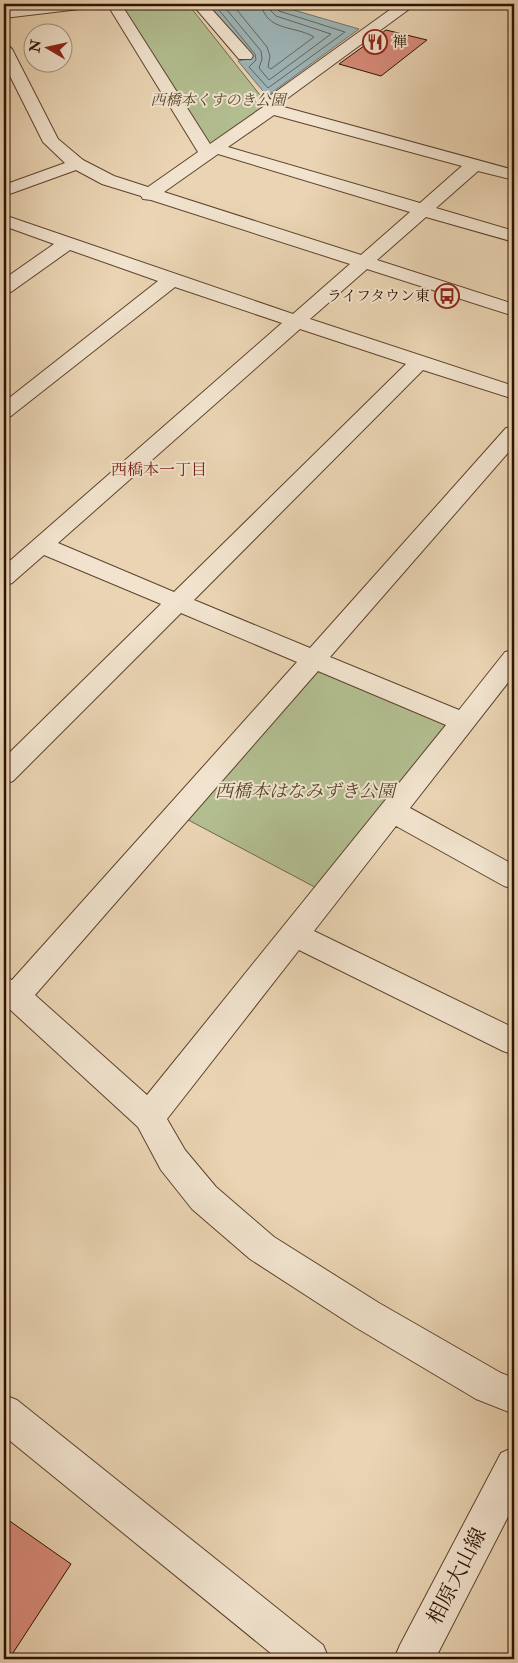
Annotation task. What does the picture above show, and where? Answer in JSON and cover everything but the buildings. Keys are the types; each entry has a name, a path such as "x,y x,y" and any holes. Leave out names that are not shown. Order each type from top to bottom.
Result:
{"street":[{"path":"4,14 88,4"},
{"path":"114,4 210,151 514,237"},
{"path":"198,4 245,56"},
{"path":"383,6 403,7"},
{"path":"149,194 271,108 273,101 403,7"},
{"path":"4,49 51,142 78,164 108,180 514,310"},
{"path":"271,108 514,175"},
{"path":"4,191 78,164"},
{"path":"4,578 295,320 475,164"},
{"path":"4,220 172,280 514,393"},
{"path":"4,288 68,243"},
{"path":"4,412 172,280"},
{"path":"4,774 176,601 420,361"},
{"path":"514,433 314,660 10,993 150,1117 173,1160 204,1198 262,1248 366,1315 489,1386 514,1396"},
{"path":"41,545 463,722"},
{"path":"150,1117 293,934 514,658"},
{"path":"392,811 514,878"},
{"path":"293,934 514,1042"},
{"path":"4,1414 308,1659"},
{"name":"相原大山線","path":"414,1659 514,1466"}],"green space":[{"name":"西橋本くすのき公園","path":"114,4 188,4 271,109 214,148 200,141"},
{"name":"西橋本はなみずき公園","path":"314,660 463,722 326,893 177,814"}],"water":[{"path":"207,4 273,4 359,29 267,96 238,61 252,58"}],"place":[{"name":"禅","path":"375,42"},
{"name":"ライフタウン東","path":"447,296"}],"district":[{"name":"西橋本一丁目","path":"159,470"}]}
